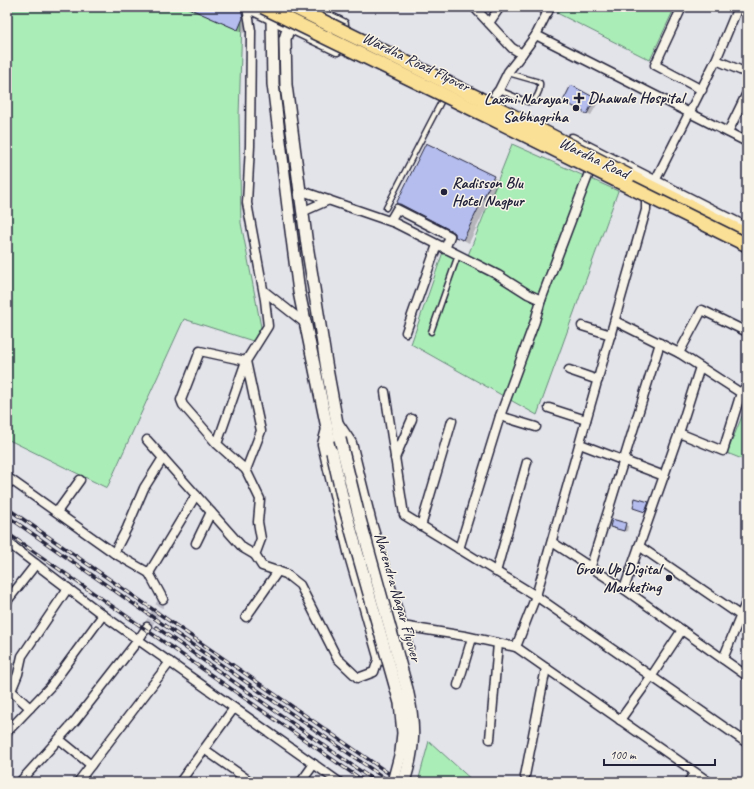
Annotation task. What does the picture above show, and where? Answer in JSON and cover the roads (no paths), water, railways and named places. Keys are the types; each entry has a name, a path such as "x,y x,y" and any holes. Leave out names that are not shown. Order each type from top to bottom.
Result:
{"highway":[{"name":"Wardha Road Flyover","path":"263,7 498,121 747,245"},
{"name":"Wardha Road Flyover","path":"295,7 747,235"}],"main road":[{"path":"272,19 277,7"},
{"name":"Narendra Nagar Flyover","path":"295,7 285,39 286,85 302,212 336,421 358,512 412,711 412,752 404,782"},
{"name":"Narendra Nagar Flyover","path":"272,19 273,84 299,292 345,509 400,703 403,733 401,752 393,782"}],"street":[{"name":"Wardha Road","path":"247,7 442,100 747,251"},
{"path":"217,444 246,360 268,326 264,291 247,203 250,146 251,31 247,7"},
{"name":"Wardha Road","path":"309,7 747,228"},
{"path":"474,7 512,48 522,54"},
{"path":"489,23 500,7"},
{"path":"682,7 655,65 702,90"},
{"path":"655,181 702,90 738,7"},
{"path":"492,99 499,90 508,72 536,35 546,8"},
{"path":"536,35 747,142"},
{"path":"716,60 747,73"},
{"path":"728,132 747,93"},
{"path":"459,549 500,416 541,300 590,173"},
{"path":"299,190 390,221 498,275 528,294 541,300"},
{"path":"302,212 329,200"},
{"path":"516,647 536,596 552,542 646,210 646,201"},
{"path":"390,221 397,209 450,236 445,249"},
{"path":"406,332 437,245"},
{"path":"264,291 306,324"},
{"path":"678,353 702,310 747,332"},
{"path":"614,321 678,353 741,393"},
{"path":"582,326 611,335"},
{"path":"591,566 660,343"},
{"path":"246,360 200,352 181,400 183,405 217,444 246,470 260,499 258,522 262,539 255,555"},
{"path":"246,360 261,431 246,470"},
{"path":"624,589 679,433 700,367"},
{"path":"569,370 598,380"},
{"path":"679,433 723,451 741,393 747,385"},
{"path":"385,392 404,515 536,596 747,743"},
{"path":"549,408 586,420"},
{"path":"500,416 536,427"},
{"path":"395,459 412,419"},
{"path":"336,421 351,443 375,538 408,648 406,651 383,660 379,657"},
{"path":"421,526 452,421"},
{"path":"147,440 243,548 255,555 262,566 286,574 300,585 337,658 358,678 374,672 379,657 350,556 330,478 323,444 327,429"},
{"path":"580,444 664,476"},
{"path":"114,552 127,528 144,488 163,458"},
{"path":"496,572 527,462"},
{"path":"7,477 114,552 149,573 163,599"},
{"path":"56,512 80,480"},
{"path":"149,573 196,495"},
{"path":"196,543 211,512"},
{"path":"7,542 103,614 339,782"},
{"path":"552,542 591,566 747,676"},
{"path":"639,546 741,616"},
{"path":"7,601 36,564"},
{"path":"246,617 278,571"},
{"path":"30,708 9,689 18,674 22,656 68,588"},
{"path":"723,659 747,600"},
{"path":"7,732 50,687 103,614"},
{"path":"402,626 516,647 709,782"},
{"path":"20,782 75,721 139,639 146,627"},
{"path":"620,720 682,630"},
{"path":"458,685 472,638"},
{"path":"490,739 498,643"},
{"path":"78,782 170,662"},
{"path":"525,776 546,668"},
{"path":"180,782 234,708"},
{"path":"59,739 91,765"},
{"path":"204,749 251,782"},
{"path":"301,782 314,764"},
{"path":"688,782 695,772"}],"lane":[{"path":"499,90 528,102 532,102 541,87 540,83 536,81 508,72"},
{"path":"386,208 442,100"},
{"path":"430,332 458,255"}],"tunnel":[{"path":"147,627 163,599"}],"railway":[{"path":"285,7 300,13 747,243"},
{"path":"7,508 401,782"},
{"path":"7,516 390,782"},
{"path":"7,533 365,782"},
{"path":"156,627 376,782"}],"place":[{"name":"Dhawale Hospital","path":"579,98"},
{"name":"Laxmi Narayan Sabhagriha","path":"576,108"},
{"name":"Radisson Blu Hotel Nagpur","path":"444,192"},
{"name":"Grow Up Digital Marketing","path":"669,578"}]}
